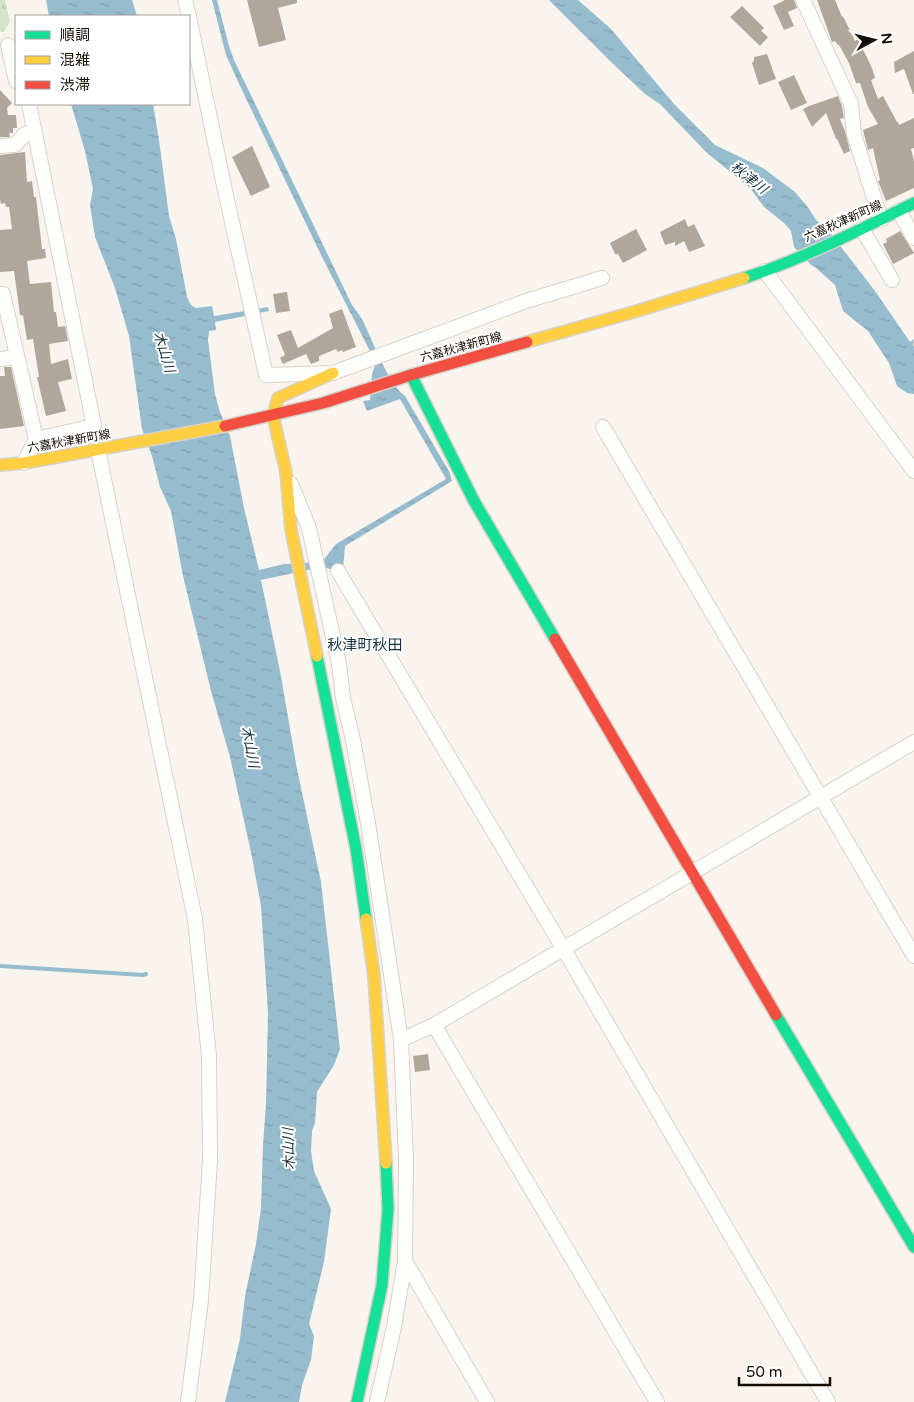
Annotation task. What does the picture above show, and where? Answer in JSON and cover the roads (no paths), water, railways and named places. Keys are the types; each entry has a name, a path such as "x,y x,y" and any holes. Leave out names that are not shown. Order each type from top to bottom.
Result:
{"street":[{"path":"185,0 189,15"},
{"path":"803,0 851,104 854,134 881,220"},
{"path":"190,22 266,375 333,373"},
{"path":"8,45 15,76"},
{"path":"30,105 94,426 36,439"},
{"path":"0,146 15,145 25,134 35,132"},
{"name":"六嘉秋津新町線","path":"0,465 24,463 190,434 273,416 608,319 765,270 862,229 914,203"},
{"path":"899,211 914,238"},
{"path":"862,229 892,280"},
{"path":"765,270 914,471"},
{"path":"357,1402 382,1285 388,1209 383,1102 374,986 356,848 291,530 286,472 273,416 278,398 333,373 526,301 602,278"},
{"path":"0,294 3,294 36,439 24,463"},
{"path":"0,359 17,357"},
{"path":"411,375 474,501 691,872 914,1247"},
{"path":"602,427 914,956"},
{"path":"98,450 195,919 210,1056 210,1160 201,1300 188,1402"},
{"path":"286,472 309,528 338,664 368,823 401,1040 406,1159 405,1261 394,1327 377,1402"},
{"path":"338,571 563,948 828,1402"},
{"path":"401,1040 434,1025 914,742"},
{"path":"434,1025 657,1402"},
{"path":"405,1261 487,1402"}],"water":[{"path":"46,0 132,0 137,15 49,15"},
{"name":"木山川","path":"212,0 217,0 234,60 352,305 363,321 381,362 393,382 405,396 450,473 452,481 345,546 343,569 338,571 322,567 261,580 280,671 297,769 321,882 340,1049 334,1065 317,1092 315,1123 312,1131 311,1151 314,1171 331,1209 324,1262 309,1324 314,1336 311,1360 302,1385 299,1402 225,1402 240,1339 245,1296 256,1244 261,1208 268,1013 261,906 230,757 211,691 183,576 171,511 160,487 152,456 142,429 129,336 115,288 95,237 90,205 93,189 85,151 71,105 153,105 169,216 176,239 187,297 191,305 196,308 212,306 214,316 268,307 269,311 215,322 216,330 209,331 208,340 215,394 230,436 244,508 259,570 284,564 322,562 336,544 446,479 400,399 367,411 363,401 370,400 372,374 376,363 322,257 226,55"},
{"name":"秋津川","path":"549,0 578,0 611,29 674,104 715,145 763,168 795,192 816,220 828,230 875,291 910,342 914,339 914,394 907,393 897,386 889,363 868,331 843,311 835,285 811,265 794,247 791,231 784,223 764,207 750,188 706,152 660,104 645,94 611,62"}],"waterway":[{"path":"0,966 146,974"}],"district":[{"name":"秋津町秋田","path":"365,645"}]}
